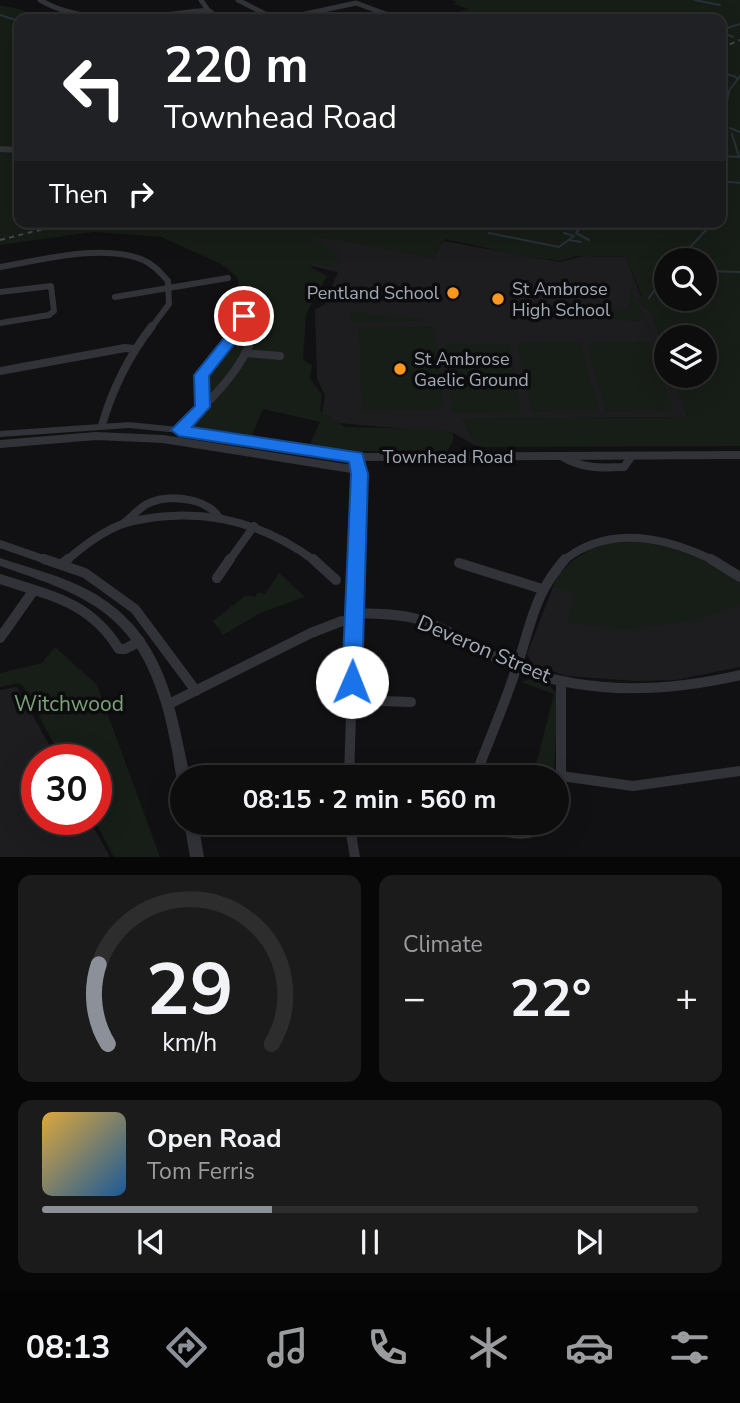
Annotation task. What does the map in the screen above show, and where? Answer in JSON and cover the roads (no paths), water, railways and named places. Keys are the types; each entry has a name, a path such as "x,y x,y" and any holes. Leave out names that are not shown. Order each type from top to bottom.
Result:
{"street":[{"path":"40,0 52,10 88,14"},
{"path":"201,0 213,14"},
{"path":"238,0 265,14"},
{"path":"304,14 356,2 387,14"},
{"path":"179,14 208,10"},
{"path":"0,267 97,254 137,258 156,268 168,281 169,304 134,349 113,388 102,425"},
{"path":"115,297 228,278"},
{"path":"0,292 51,286 54,311 49,315 0,323"},
{"path":"243,302 244,323"},
{"path":"179,430 202,407 233,374 245,353 257,320 244,323 202,375 202,407"},
{"path":"0,371 125,348 134,349"},
{"path":"245,353 280,356"},
{"name":"Townhead Road","path":"0,435 102,425 164,434 179,430 357,457 740,455"},
{"path":"0,444 96,436 164,434 358,470"},
{"path":"349,765 357,457"},
{"path":"62,565 96,538 121,525 147,504 187,498 212,508 218,516"},
{"path":"121,525 161,516 218,516 254,526 294,544 319,562 336,580"},
{"path":"217,578 254,526"},
{"path":"480,765 517,667 542,589 561,562 586,545 617,538 648,537 693,549 723,564 740,577"},
{"path":"0,544 85,573 135,609 196,691"},
{"path":"14,550 1,562 86,594 120,618 140,640 160,676 169,704 181,765"},
{"path":"459,563 542,589"},
{"path":"0,579 77,606 106,628 119,649 125,649 140,640"},
{"path":"0,638 34,590"},
{"name":"Deveron Street","path":"353,613 415,618 517,667 561,682 597,688 636,690 686,686 740,675"},
{"path":"169,704 311,633 342,621"},
{"path":"561,682 561,765"},
{"path":"352,700 411,702"},
{"path":"569,777 634,786 740,771"},
{"path":"193,835 197,857"},
{"path":"351,835 355,857"}],"waterway":[{"path":"695,0 720,5"},
{"path":"0,15 14,19"},
{"path":"726,28 740,24"},
{"path":"726,34 733,37"},
{"path":"726,74 736,77 737,80"},
{"path":"726,106 729,91 740,76"},
{"path":"730,128 740,132"},
{"path":"726,156 739,157 732,134"},
{"path":"726,182 740,183"},
{"path":"580,228 576,233 589,240"},
{"path":"689,248 708,228"},
{"path":"489,233 559,247 574,236 564,233"},
{"path":"569,240 581,242"},
{"path":"717,271 740,272"},
{"path":"649,298 654,291"}],"railway":[{"path":"726,46 740,40"},
{"path":"0,240 47,228"}],"place":[{"name":"Pentland School","path":"453,293"},
{"name":"St Ambrose High School","path":"498,299"},
{"name":"St Ambrose Gaelic Ground","path":"400,369"}],"park label":[{"name":"Witchwood","path":"69,704"}]}
